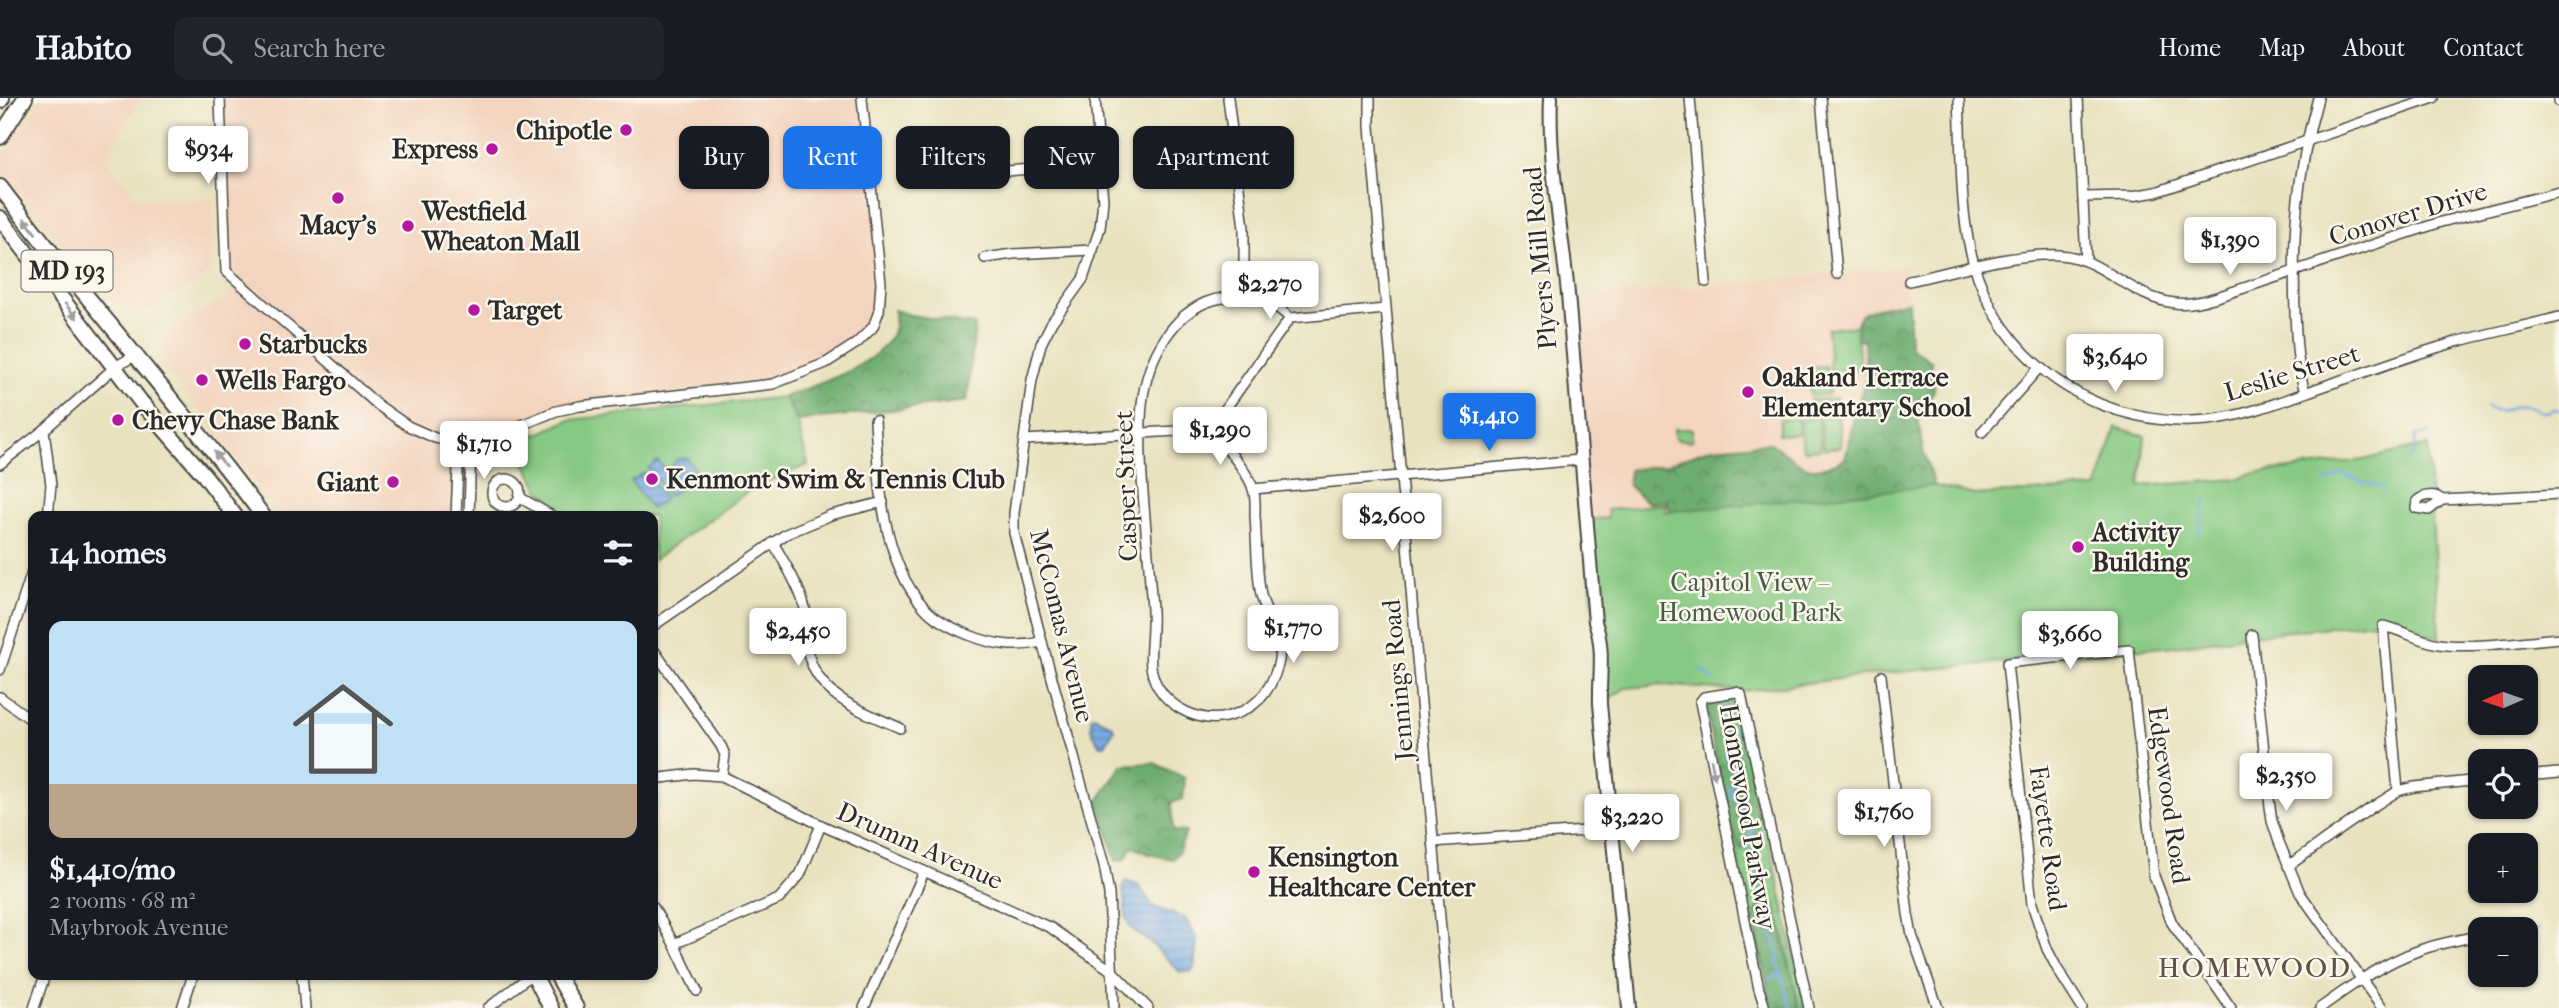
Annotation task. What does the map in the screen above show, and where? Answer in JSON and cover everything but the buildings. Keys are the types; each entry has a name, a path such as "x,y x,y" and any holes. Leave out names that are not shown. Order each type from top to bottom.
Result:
{"main road":[{"path":"0,136 25,98"},
{"name":"MD 193","path":"0,187 216,453 258,511"},
{"name":"MD 193","path":"0,218 115,368 231,511"},
{"path":"0,225 15,236"},
{"path":"535,980 551,1008"},
{"path":"560,980 576,1008"}],"street":[{"path":"220,98 226,271 379,406 408,426 435,438 459,444 471,444 556,411 580,406 773,384 825,363 857,343 873,327 879,311 881,284 862,98"},
{"name":"McComas Avenue","path":"1095,98 1097,126"},
{"path":"1228,98 1244,228 1244,296"},
{"name":"Jennings Road","path":"1370,98 1385,309 1448,1008"},
{"name":"Plyers Mill Road","path":"1551,98 1595,622 1593,648 1599,671 1629,1008"},
{"path":"1690,98 1706,282"},
{"path":"1821,98 1837,274"},
{"name":"Leslie Street","path":"1959,98 1967,233 1986,297 1997,317 2039,368 2064,386 2102,406 2141,417 2209,420 2256,409 2455,342 2559,317"},
{"path":"2078,98 2086,261"},
{"path":"2305,392 2299,366 2293,272 2294,221 2306,142 2318,98"},
{"path":"2083,197 2132,196 2155,192 2434,98"},
{"name":"McComas Avenue","path":"1102,189 1100,228 1083,279 1052,323 1041,344 1032,380 1014,513 1014,533 1104,865 1109,894 1114,1008"},
{"name":"Conover Drive","path":"1909,281 2047,255 2086,261 2137,292 2159,300 2192,303 2217,298 2441,222 2559,192"},
{"path":"985,258 1093,250"},
{"name":"Casper Street","path":"1253,489 1260,591 1266,612 1280,639 1280,656 1267,693 1252,708 1214,720 1177,708 1157,686 1151,669 1149,654 1152,621 1141,433 1143,401 1158,349 1172,327 1188,312 1202,304 1220,298 1244,296 1272,302 1290,318"},
{"path":"1211,429 1290,318 1385,309"},
{"path":"0,464 115,368 136,355"},
{"path":"1982,432 2039,368"},
{"path":"875,419 883,502 895,557 909,589 926,610 956,629 989,643 1018,647 1042,642"},
{"path":"1211,429 1253,489 1580,460"},
{"path":"1024,440 1211,429"},
{"path":"44,430 51,485 48,511"},
{"path":"456,511 459,444"},
{"path":"468,511 471,444"},
{"path":"2442,500 2559,494"},
{"path":"519,497 543,511"},
{"path":"658,622 786,534 831,515 883,502"},
{"path":"773,542 800,592 805,609 808,652 816,674 827,689 842,701 900,728"},
{"path":"0,670 28,584"},
{"path":"2398,791 2383,626 2401,629 2419,639 2439,644 2559,638"},
{"path":"2252,635 2272,821 2300,893 2382,1008"},
{"name":"Fayette Road","path":"2082,1008 2047,949 2032,904 2007,663 2129,650"},
{"name":"Edgewood Road","path":"2129,650 2154,876 2172,923 2231,1008"},
{"path":"658,656 721,746 725,755 722,776"},
{"path":"1881,676 1908,914 1912,935 1938,1008"},
{"name":"Homewood Parkway","path":"1765,1008 1700,702 1704,697 1736,692 1741,694 1809,1008"},
{"path":"0,697 28,717"},
{"path":"2538,775 2559,773"},
{"name":"Drumm Avenue","path":"658,778 694,774 722,776 821,825 1051,928 1112,971 1149,1008"},
{"path":"2288,866 2398,791 2468,781"},
{"path":"674,944 779,899 800,875 821,825"},
{"path":"1433,842 1613,829"},
{"path":"864,1008 925,872"},
{"path":"658,916 697,991"},
{"path":"2320,1008 2362,978 2423,948 2468,938"},
{"path":"34,1008 43,980"},
{"path":"182,1008 191,980"},
{"path":"302,980 305,1008"},
{"path":"488,1008 525,980"}],"shaded area":[{"path":"39,98 140,98 108,154 108,161 137,199 213,199 213,259 203,280 147,311 128,310 116,304 89,280 2,172 0,160 4,152"},
{"path":"220,98 862,98 865,126 783,126 783,189 871,189 881,283 873,327 826,363 773,384 580,406 471,444 469,511 275,511 199,409 164,369 160,355 164,338 172,330 242,285 226,271"},
{"name":"Oakland Terrace Elementary School","path":"1906,267 1910,377 1919,406 1923,451 1935,486 1585,520 1568,298"}],"green space":[{"path":"1908,301 1910,347 1931,361 1934,391 1917,413 1923,451 1935,486 1975,495 2027,492 1674,522 1667,501 1648,503 1628,485 1629,470 1666,465 1711,448 1771,443 1798,463 1813,468 1822,468 1845,459 1855,412 1866,379 1864,340 1858,339 1856,326 1861,315 1873,309"},
{"path":"894,310 975,325 967,401 797,421 784,397 848,372 878,352 894,327"},
{"path":"1856,326 1860,366 1857,369 1830,371 1827,328"},
{"path":"1826,366 1829,394 1810,396 1808,367"},
{"name":"Kenmont Swim & Tennis Club","path":"784,397 797,421 808,465 754,487 658,556 658,511 563,511 539,489 520,453 533,436 569,420"},
{"path":"1836,398 1837,411 1811,413 1810,400"},
{"path":"1838,416 1841,447 1824,449 1820,418"},
{"path":"1818,418 1821,449 1803,451 1800,420"},
{"path":"1798,419 1799,434 1778,435 1780,420"},
{"name":"Capitol View – Homewood Park","path":"2116,427 2145,436 2140,486 2238,479 2249,474 2363,460 2428,445 2439,638 2423,634 2395,620 2175,646 1879,674 1743,691 1662,685 1626,688 1602,703 1585,520 1608,518 1607,510 1665,504 1666,512 1935,486 1975,495 2097,488"},
{"path":"1674,429 1692,429 1692,441 1675,439"},
{"path":"1728,699 1740,707 1760,831 1741,850 1730,825 1706,710 1710,701"},
{"path":"1740,707 1806,1008 1799,1008 1781,922 1754,918 1762,968 1730,825"},
{"path":"1154,763 1185,778 1183,800 1171,802 1173,831 1186,832 1179,851 1173,859 1149,854 1131,846 1126,859 1116,861 1098,801 1122,765"},
{"path":"1769,900 1775,904 1799,1008 1772,1008 1754,918 1757,909"}],"water":[{"path":"687,458 700,475 669,496 648,468 658,461 668,472 677,459"},
{"path":"645,472 665,499 651,509 631,481"},
{"path":"1094,716 1112,725 1114,729 1105,745 1099,745 1091,729 1091,718"},
{"path":"1125,881 1138,885 1154,907 1186,919 1197,939 1194,969 1191,972 1180,972 1152,944 1131,928 1126,917 1123,887"}],"waterway":[{"path":"2486,407 2499,411 2511,406 2529,406 2544,412 2559,410"},
{"path":"2410,458 2414,454 2416,435 2430,432"},
{"path":"2324,483 2341,474 2383,488"},
{"path":"2198,534 2206,499"},
{"path":"1700,668 1714,680"},
{"path":"1724,705 1724,727 1734,733 1732,746 1735,757 1733,760 1724,752 1732,773 1741,776 1737,784 1730,788 1730,795 1741,805 1741,819 1751,823 1752,832 1747,839 1753,864 1761,877 1763,897 1773,924 1772,932 1780,958 1777,961 1791,1008"},
{"path":"1769,979 1782,974"}],"place":[{"name":"Chipotle","path":"626,130"},
{"name":"Express","path":"492,149"},
{"name":"Macy's","path":"338,198"},
{"name":"Westfield Wheaton Mall","path":"408,226"},
{"name":"Target","path":"474,310"},
{"name":"Starbucks","path":"245,344"},
{"name":"Wells Fargo","path":"202,380"},
{"name":"Oakland Terrace Elementary School","path":"1748,392"},
{"name":"Chevy Chase Bank","path":"118,420"},
{"name":"Kenmont Swim & Tennis Club","path":"652,479"},
{"name":"Giant","path":"393,482"},
{"name":"Activity Building","path":"2078,547"},
{"name":"Kensington Healthcare Center","path":"1254,872"}],"district":[{"name":"HOMEWOOD","path":"2255,967"}]}
